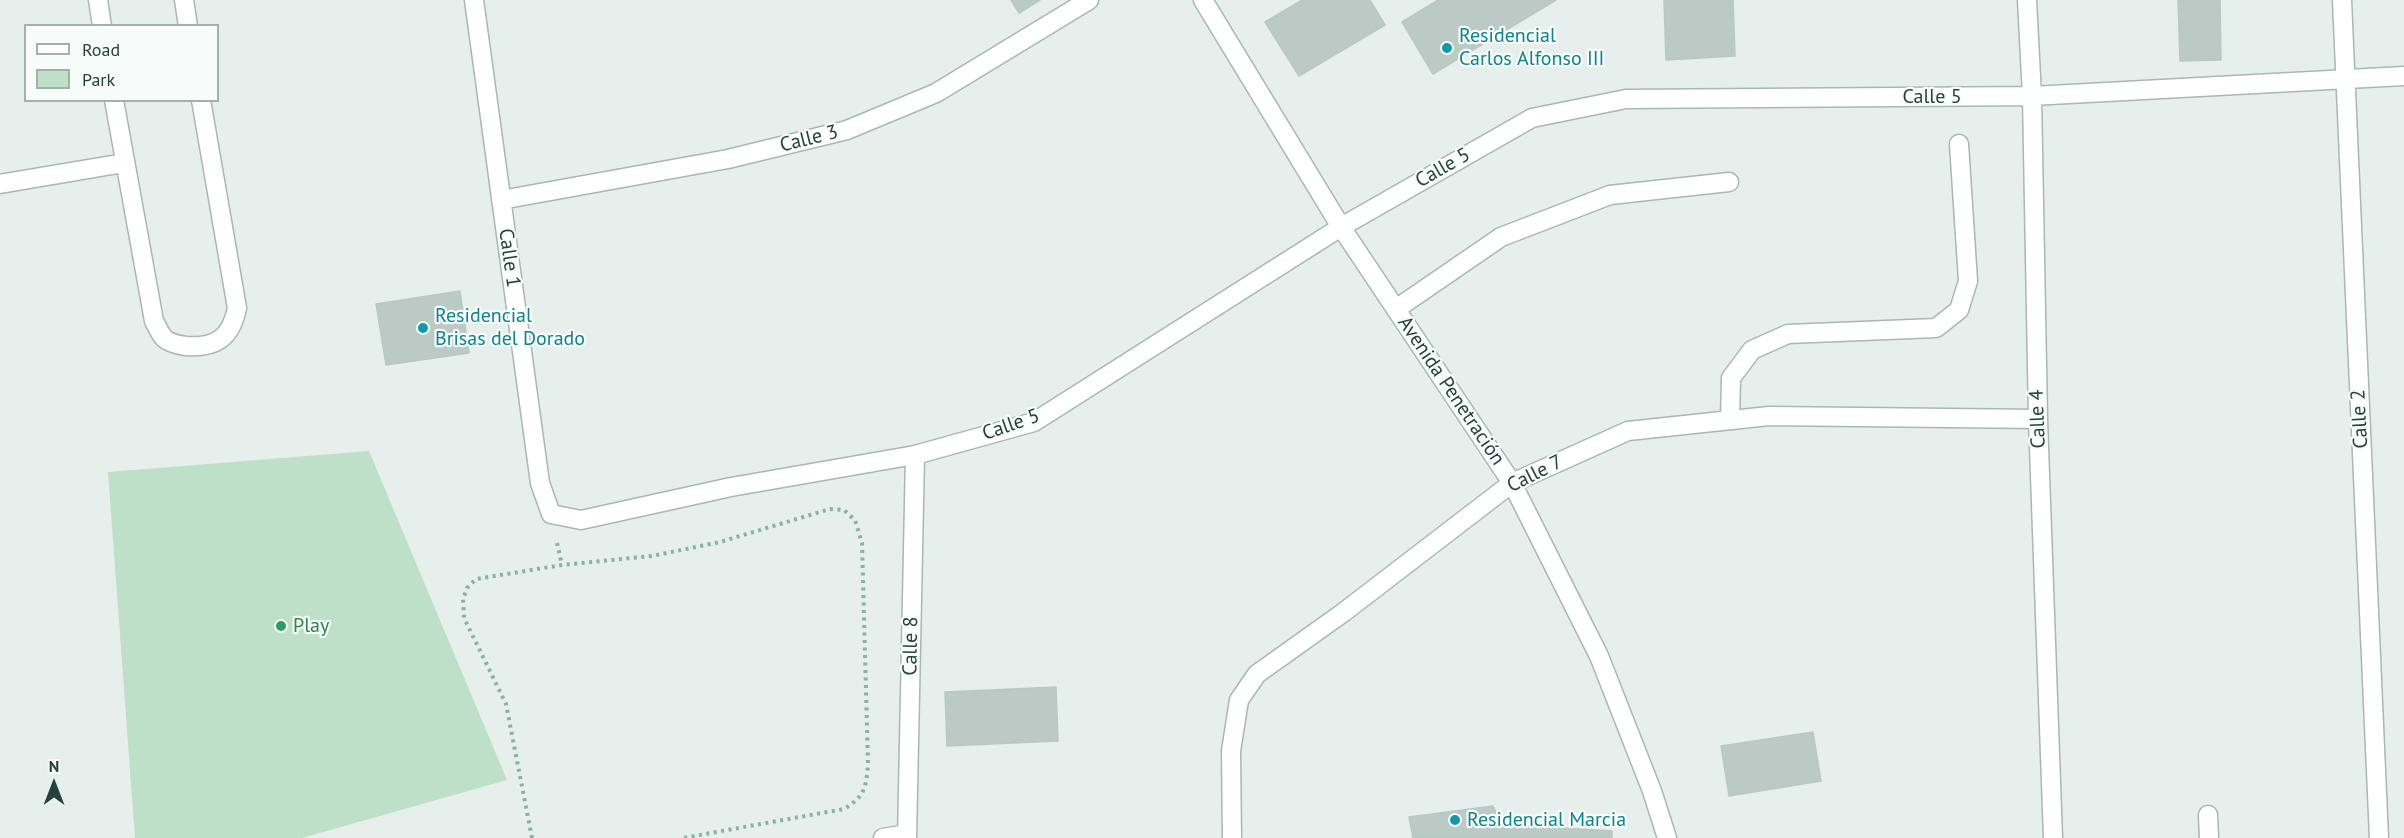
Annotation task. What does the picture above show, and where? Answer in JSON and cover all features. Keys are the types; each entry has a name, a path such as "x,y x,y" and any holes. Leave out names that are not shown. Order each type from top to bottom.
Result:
{"street":[{"path":"98,0 102,24"},
{"path":"184,0 188,24"},
{"name":"Calle 1","path":"474,0 540,483 551,514"},
{"name":"Calle 3","path":"501,200 728,159 847,130 936,93 1089,0"},
{"name":"Avenida Penetración","path":"1203,0 1341,226 1512,483 1599,656 1652,791 1667,838"},
{"name":"Calle 4","path":"2027,0 2032,96 2038,419 2053,838"},
{"name":"Calle 2","path":"2342,0 2379,838"},
{"name":"Calle 5","path":"551,514 581,520 731,487 915,455 1034,422 1341,226 1532,118 1626,99 2032,96 2404,76"},
{"path":"114,102 154,321 164,338 179,345 202,347 222,339 234,325 237,308 201,102"},
{"path":"1730,420 1731,378 1752,350 1788,334 1936,328 1959,310 1968,281 1959,144"},
{"path":"0,184 124,163"},
{"path":"1396,309 1501,237 1610,195 1729,182"},
{"name":"Calle 7","path":"1232,838 1231,751 1239,700 1257,674 1344,612 1512,483 1628,431 1769,416 2038,419"},
{"name":"Calle 8","path":"907,836 915,455"},
{"path":"2208,816 2209,838"},
{"path":"883,838 907,836"}],"path":[{"path":"532,838 506,705 464,618 463,599 467,588 476,579 484,577 562,565 652,556 720,542 813,512 830,509 844,510 855,520 862,543 868,764 866,787 858,800 844,809 683,838"}],"green space":[{"name":"Play","path":"369,451 507,780 302,838 135,838 108,472"}],"building":[{"path":"1011,0 1040,0 1019,13"},
{"path":"1302,0 1370,0 1385,25 1299,76 1265,22"},
{"name":"Residencial Carlos Alfonso III","path":"1438,0 1556,0 1433,74 1402,22"},
{"path":"1664,0 1733,0 1735,56 1666,60"},
{"path":"2178,0 2220,0 2221,60 2180,61"},
{"name":"Residencial Brisas del Dorado","path":"460,291 469,353 386,365 376,304"},
{"path":"1056,687 1058,741 947,746 945,692"},
{"path":"1813,732 1821,781 1729,796 1721,746"},
{"name":"Residencial Marcia","path":"1493,806 1502,824 1612,831 1612,838 1413,838 1409,817"}],"place":[{"name":"Residencial Carlos Alfonso III","path":"1447,48"},
{"name":"Residencial Brisas del Dorado","path":"423,328"},
{"name":"Play","path":"281,626"},
{"name":"Residencial Marcia","path":"1455,820"}]}
